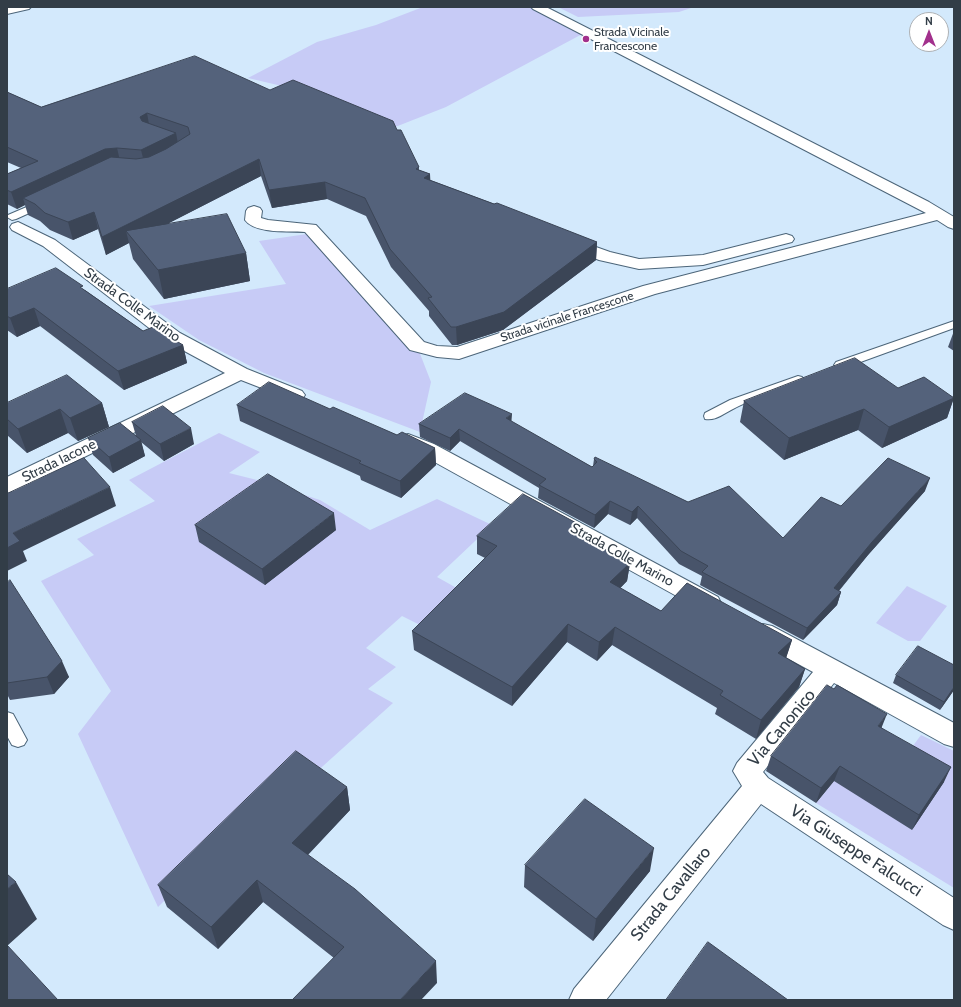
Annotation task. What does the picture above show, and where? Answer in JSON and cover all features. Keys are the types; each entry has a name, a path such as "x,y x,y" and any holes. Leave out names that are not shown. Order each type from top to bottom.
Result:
{"street":[{"path":"7,11 25,7"},
{"path":"537,7 922,205 954,224"},
{"path":"554,236 605,256 639,264 670,263 703,260 922,205"},
{"name":"Strada vicinale Francescone","path":"254,211 253,220 268,227 296,226 310,228 417,346 432,352 445,353 459,352 649,290 938,215"},
{"name":"Strada Colle Marino","path":"11,224 49,243 173,337 240,373 310,401"},
{"name":"Strada Iacone","path":"7,486 240,373"},
{"name":"Strada Colle Marino","path":"390,434 427,449 830,670 954,736"},
{"name":"Via Canonico","path":"758,787 747,771 830,670"},
{"name":"Via Giuseppe Falcucci","path":"758,787 954,915"},
{"name":"Strada Cavallaro","path":"585,1000 758,787"}],"lane":[{"name":"Strada Colle Marino","path":"11,224 48,200"},
{"path":"829,369 954,324"},
{"path":"710,416 734,404 807,377"},
{"path":"7,719 18,740"}],"shaded area":[{"path":"423,7 537,7 586,32 446,107 385,131 303,91 248,78 317,42 376,25"},
{"path":"558,7 694,7 679,12 578,17"},
{"path":"314,233 417,346 431,382 420,432 264,373 199,340 149,306 286,284 259,241"},
{"path":"219,433 260,452 229,473 261,481 320,500 370,530 437,499 492,525 437,577 462,591 426,628 402,616 366,648 396,667 368,689 393,703 313,775 299,768 158,907 78,734 111,691 41,581 94,555 77,539 155,501 129,480"},
{"path":"907,586 947,606 920,641 908,641 876,623"},
{"path":"921,735 954,751 954,888 816,803 834,781 904,758"}],"building":[{"path":"195,56 270,90 293,80 393,121 397,130 401,130 419,167 416,169 430,174 424,178 494,204 497,203 597,242 504,312 456,327 451,327 428,298 432,297 390,249 365,198 325,182 269,190 259,159 102,237 94,212 68,222 45,213 35,204 23,198 111,157 136,159 149,157 166,149 190,134 188,127 147,113 140,117 142,121 176,133 141,150 117,148 105,149 11,192 7,190 7,174 38,161 7,147 7,92 41,107"},
{"path":"227,214 246,253 158,270 126,231"},
{"path":"56,268 83,286 80,287 143,331 153,327 183,345 118,371 34,308 10,318 7,316 7,289"},
{"path":"855,358 898,388 924,377 954,398 889,427 864,409 789,438 744,401"},
{"path":"67,375 102,403 70,418 60,409 18,429 7,419 7,403"},
{"path":"269,382 330,409 333,407 397,435 402,432 435,448 400,481 359,463 361,461 237,405"},
{"path":"465,393 512,414 506,418 592,467 597,462 594,459 595,457 688,502 729,486 783,538 821,497 841,506 888,458 930,478 872,542 834,588 841,592 807,628 702,572 708,566 681,551 638,506 632,512 610,501 595,515 539,485 546,479 459,429 450,438 419,424"},
{"path":"163,406 191,428 160,444 132,422"},
{"path":"120,423 141,440 109,457 88,438"},
{"path":"84,458 110,487 13,533 20,541 7,548 7,494"},
{"path":"268,474 334,513 262,569 195,525"},
{"path":"523,494 580,525 573,532 630,563 610,582 661,611 687,583 792,640 778,653 805,669 761,720 720,695 723,691 615,627 599,642 568,624 512,687 412,631 497,546 477,536"},
{"path":"10,580 62,661 47,677 7,683 7,583"},
{"path":"918,646 954,665 954,687 944,702 896,675"},
{"path":"827,685 834,689 837,685 887,714 878,726 951,767 919,815 840,766 821,788 771,756"},
{"path":"296,751 347,787 292,843 355,889 436,961 400,1000 292,1000 344,947 257,880 211,927 158,885"},
{"path":"585,799 654,848 596,919 525,865"},
{"path":"7,874 16,882 7,889"},
{"path":"708,942 788,1000 666,1000"},
{"path":"7,945 58,1000 7,1000"}],"place":[{"name":"Strada Vicinale Francescone","path":"586,39"}]}
